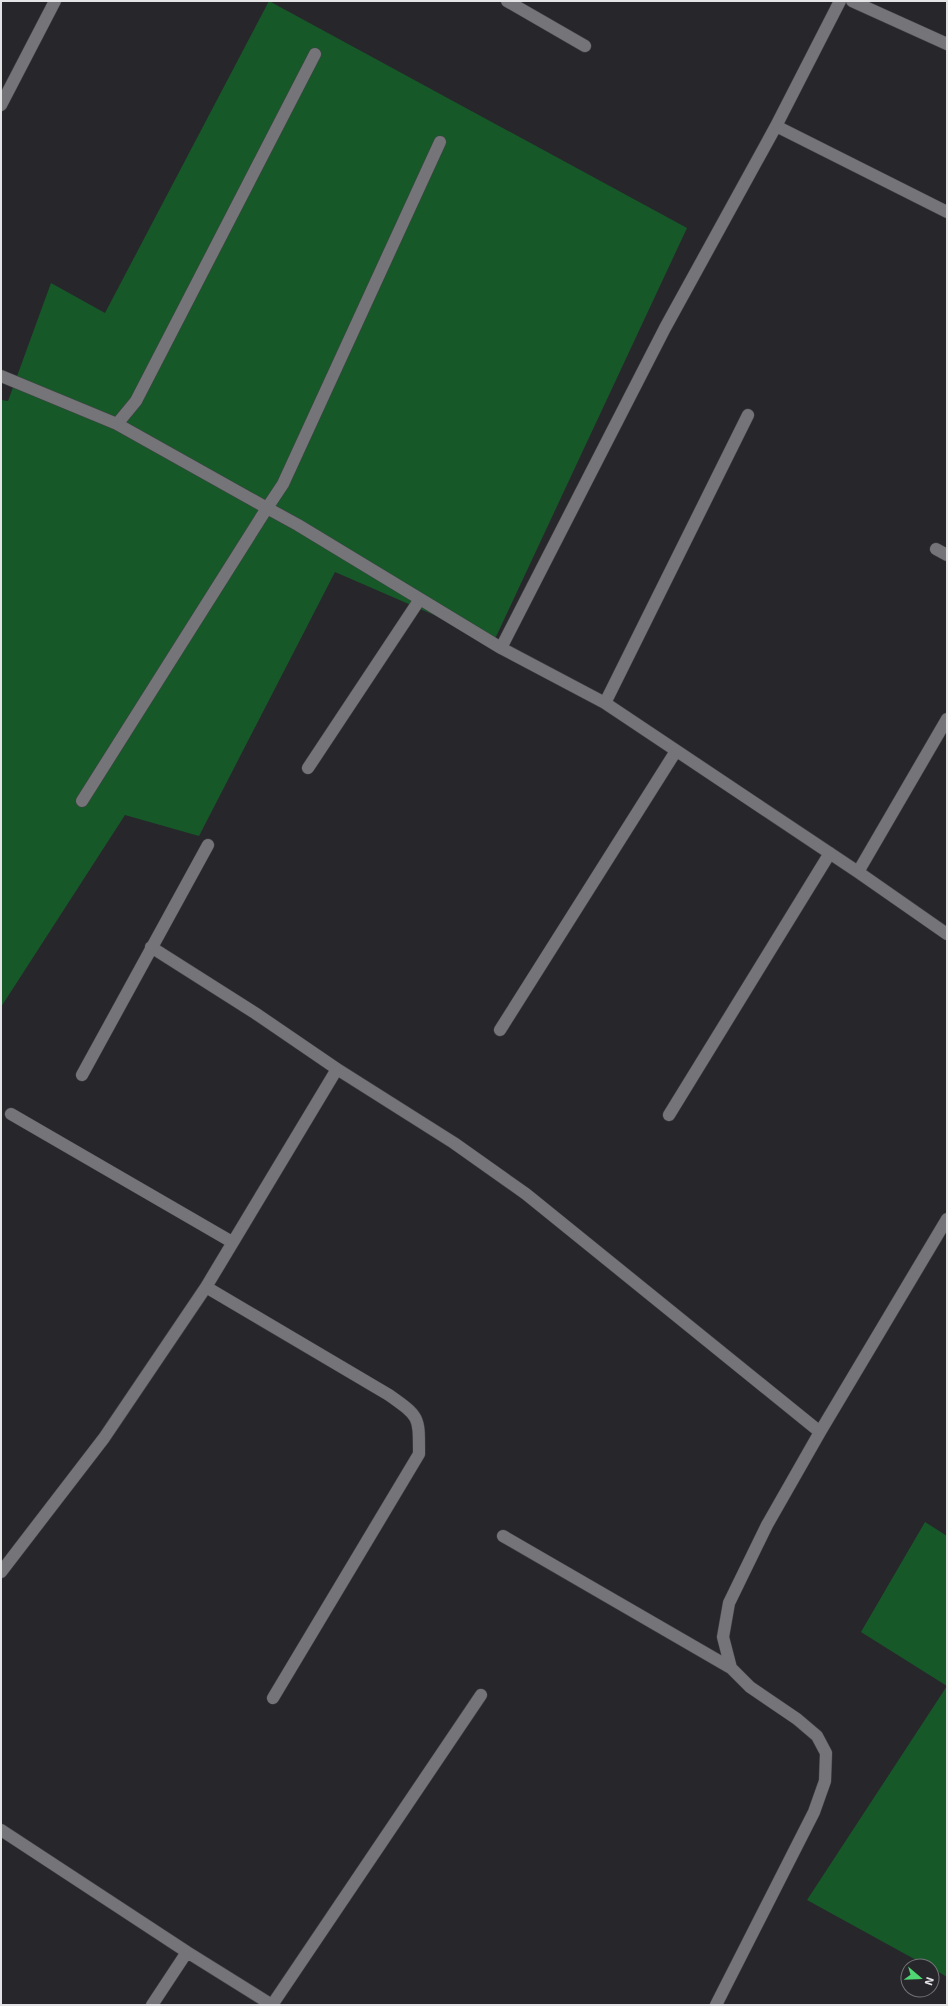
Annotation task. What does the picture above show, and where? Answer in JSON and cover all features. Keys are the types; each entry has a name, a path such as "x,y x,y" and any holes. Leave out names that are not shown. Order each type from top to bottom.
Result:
{"street":[{"path":"1,105 55,1"},
{"path":"507,1 585,46"},
{"path":"501,648 665,328 776,126 840,1"},
{"path":"852,1 947,44"},
{"path":"117,424 136,401 315,54"},
{"path":"776,126 947,212"},
{"path":"82,801 283,484 440,142"},
{"path":"1,376 117,424 298,525 501,648 605,703 830,853 947,934"},
{"path":"605,703 748,415"},
{"path":"308,768 420,599"},
{"path":"858,872 947,719"},
{"path":"500,1030 676,751"},
{"path":"82,1075 208,845"},
{"path":"669,1115 830,853"},
{"path":"151,947 255,1013 337,1069 454,1143 526,1194 820,1432"},
{"path":"1,1572 104,1438 206,1287 337,1069"},
{"path":"11,1114 232,1242"},
{"path":"731,1668 723,1637 730,1603 767,1525 820,1432 947,1219"},
{"path":"206,1287 389,1395 410,1410 419,1423 419,1454 273,1698"},
{"path":"503,1536 731,1668 750,1687 797,1719 817,1736 826,1753 825,1781 814,1812 716,2005"},
{"path":"1,1830 187,1952 272,2005 481,1695"},
{"path":"152,2005 187,1952"}],"green space":[{"path":"269,1 687,228 494,641 335,572 199,836 125,815 1,1007 1,400 8,401 51,283 105,313"},
{"path":"925,1522 947,1536 947,1686 861,1632"},
{"path":"947,1686 947,1977 940,1973 940,1958 912,1958 807,1900"}]}
